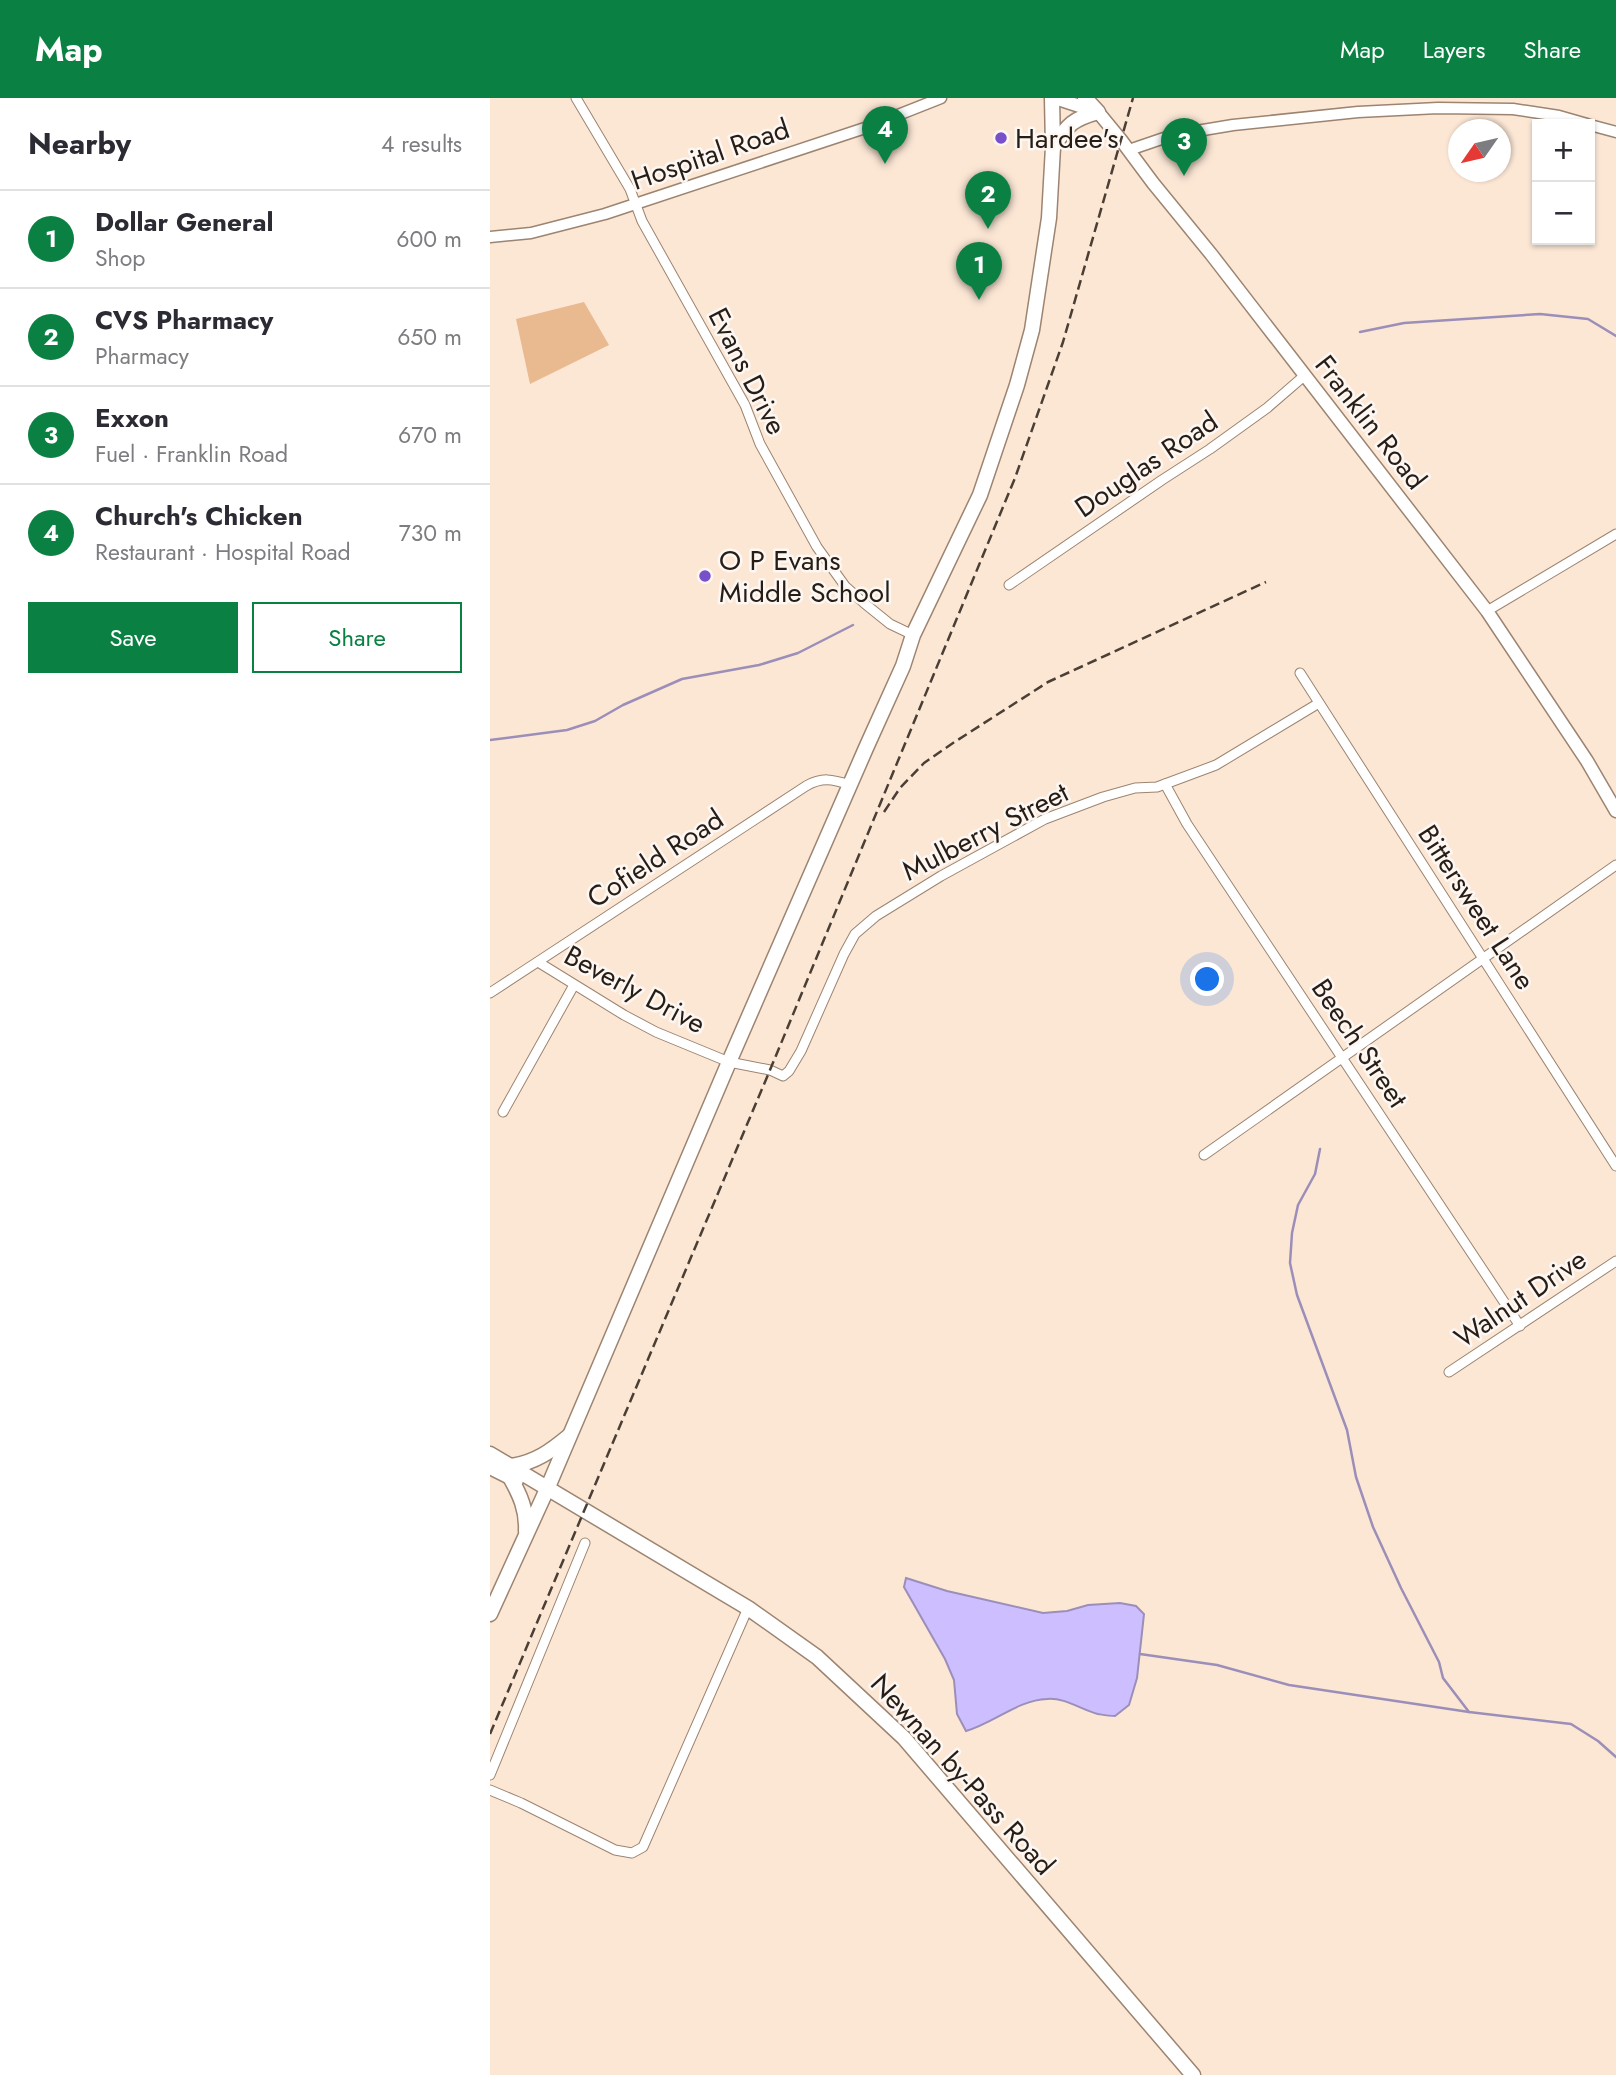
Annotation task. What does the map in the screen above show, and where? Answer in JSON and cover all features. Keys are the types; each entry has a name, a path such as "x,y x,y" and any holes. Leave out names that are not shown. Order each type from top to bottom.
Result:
{"main road":[{"path":"490,1614 548,1487 729,1062 903,666 913,635 980,495 1032,330 1047,229 1054,98 1098,112"},
{"path":"1085,98 1098,112"},
{"path":"1053,147 1070,122 1098,112"},
{"name":"Franklin Road","path":"1098,112 1487,611 1587,761 1616,811"},
{"path":"490,1467 511,1472 547,1454 570,1435"},
{"path":"490,1454 511,1472 527,1517 525,1537"},
{"name":"Newnan by-Pass Road","path":"511,1472 548,1487 748,1608 817,1657 904,1738 1193,2075"}],"street":[{"name":"Evans Drive","path":"576,98 629,189 642,221 745,405 760,444 817,547 845,586 890,624 913,635"},
{"name":"Hospital Road","path":"490,237 555,228 635,204 865,128 941,98"},
{"path":"1129,150 1173,135 1233,125 1424,108 1513,109 1566,119"},
{"path":"1595,127 1616,132"},
{"name":"Douglas Road","path":"1009,585 1210,449 1267,408 1304,376"},
{"path":"1487,611 1616,534"},
{"name":"Bittersweet Lane","path":"1300,673 1616,1166"},
{"name":"Mulberry Street","path":"789,1071 801,1051 855,934 876,916 941,876 1045,819 1102,797 1135,788 1157,787 1203,770 1234,755 1319,703"},
{"name":"Cofield Road","path":"490,993 813,782 829,779 850,785"},
{"name":"Beech Street","path":"1165,784 1187,824 1520,1326"},
{"path":"1204,1155 1616,865"},
{"name":"Beverly Drive","path":"538,962 656,1032 729,1062 770,1070 783,1076 789,1071"},
{"path":"503,1112 574,985"},
{"name":"Walnut Drive","path":"1449,1372 1616,1261"},
{"path":"490,1775 584,1542"},
{"path":"490,1790 615,1850 632,1853 643,1847 748,1608"}],"shaded area":[{"path":"584,302 609,345 530,384 516,319"},
{"path":"906,1578 947,1591 1043,1613 1067,1611 1088,1605 1120,1603 1136,1606 1144,1614 1137,1678 1129,1705 1113,1716 1098,1714 1060,1700 1036,1700 966,1731 957,1714 954,1680 904,1587"}],"waterway":[{"path":"1360,332 1404,323 1540,314 1588,319 1616,336"},
{"path":"490,740 567,730 595,721 623,705 682,679 759,665 798,653 853,625"},
{"path":"1320,1149 1315,1174 1298,1205 1292,1233 1290,1263 1297,1295 1347,1430 1356,1477 1373,1527 1439,1662 1443,1678 1469,1712"},
{"path":"1140,1654 1217,1665 1289,1685 1571,1724 1598,1741 1616,1757"}],"railway":[{"path":"490,1734 770,1070 1015,478 1063,342 1133,98"},
{"path":"884,812 900,788 924,763 1048,682 1266,582"}],"place":[{"name":"Hardee's","path":"1001,138"},
{"name":"Church's Chicken","path":"885,164"},
{"name":"Exxon","path":"1184,176"},
{"name":"CVS Pharmacy","path":"988,229"},
{"name":"Dollar General","path":"979,300"},
{"name":"O P Evans Middle School","path":"705,576"}]}
